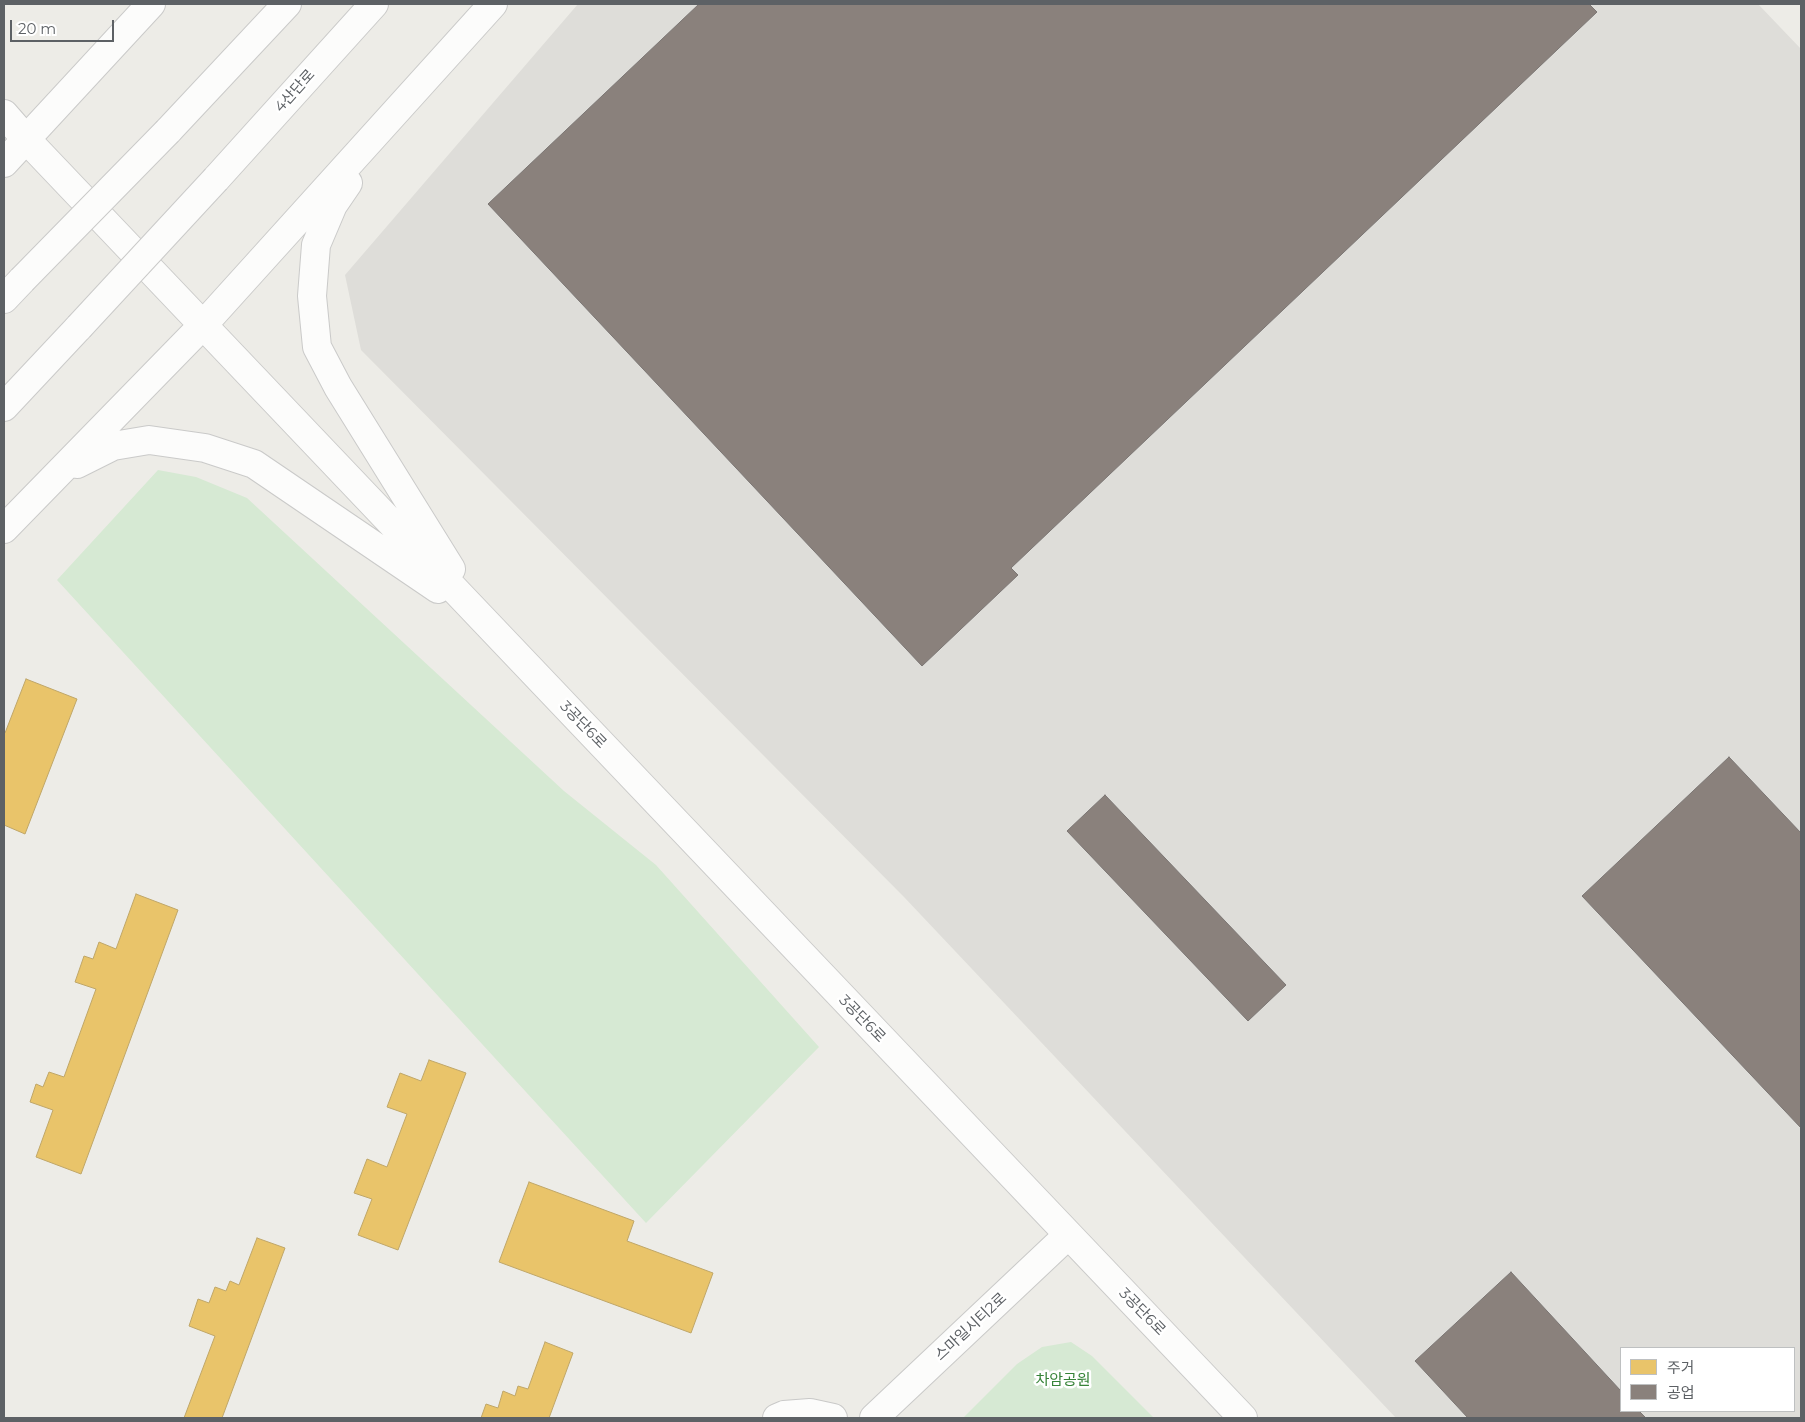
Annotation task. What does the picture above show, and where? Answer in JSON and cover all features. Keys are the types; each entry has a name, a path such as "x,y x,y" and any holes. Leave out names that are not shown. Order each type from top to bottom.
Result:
{"street":[{"path":"4,163 151,4"},
{"path":"13,289 168,131 288,4"},
{"name":"4산단로","path":"4,407 216,179 374,4"},
{"path":"4,529 203,325 493,4"},
{"path":"404,102 333,205 316,245 312,296 316,346 338,387 482,619"},
{"path":"4,114 482,619"},
{"path":"58,473 113,446 149,440 205,448 254,464 482,619"},
{"name":"3공단6로","path":"482,619 1243,1418"},
{"name":"스마일시티2로","path":"874,1418 1068,1235"},
{"path":"777,1418 784,1415 810,1412 833,1418"}],"shaded area":[{"path":"578,4 1758,4 1801,49 1801,1418 1396,1418 904,897 361,350 345,275"}],"green space":[{"path":"158,470 196,477 247,498 564,791 656,865 819,1047 646,1223 57,580"},
{"name":"차암공원","path":"1071,1342 1092,1356 1154,1418 963,1418 1017,1364 1042,1347"}],"building: 주거":[{"path":"26,679 77,699 25,834 4,825 4,733"},
{"path":"136,894 178,910 81,1174 36,1157 53,1110 30,1102 36,1084 43,1087 49,1072 64,1077 96,989 75,982 84,956 93,959 99,942 116,949"},
{"path":"429,1060 466,1073 398,1250 358,1235 372,1199 354,1193 367,1159 387,1167 407,1114 387,1107 400,1073 421,1081"},
{"path":"529,1182 634,1221 627,1241 713,1273 691,1333 499,1262"},
{"path":"257,1238 285,1248 222,1418 184,1418 215,1336 189,1326 198,1299 209,1303 215,1287 226,1291 230,1281 239,1285"},
{"path":"545,1342 573,1353 549,1418 481,1418 486,1404 498,1408 503,1391 515,1396 518,1386 528,1389"}],"building: 공업":[{"path":"699,4 1589,4 1597,12 1011,568 1018,575 922,666 488,204"},
{"path":"1729,757 1801,833 1801,1128 1582,896"},
{"path":"1105,795 1286,985 1248,1021 1067,831"},
{"path":"1511,1272 1620,1390 1620,1412 1640,1412 1646,1418 1468,1418 1415,1361"}]}
